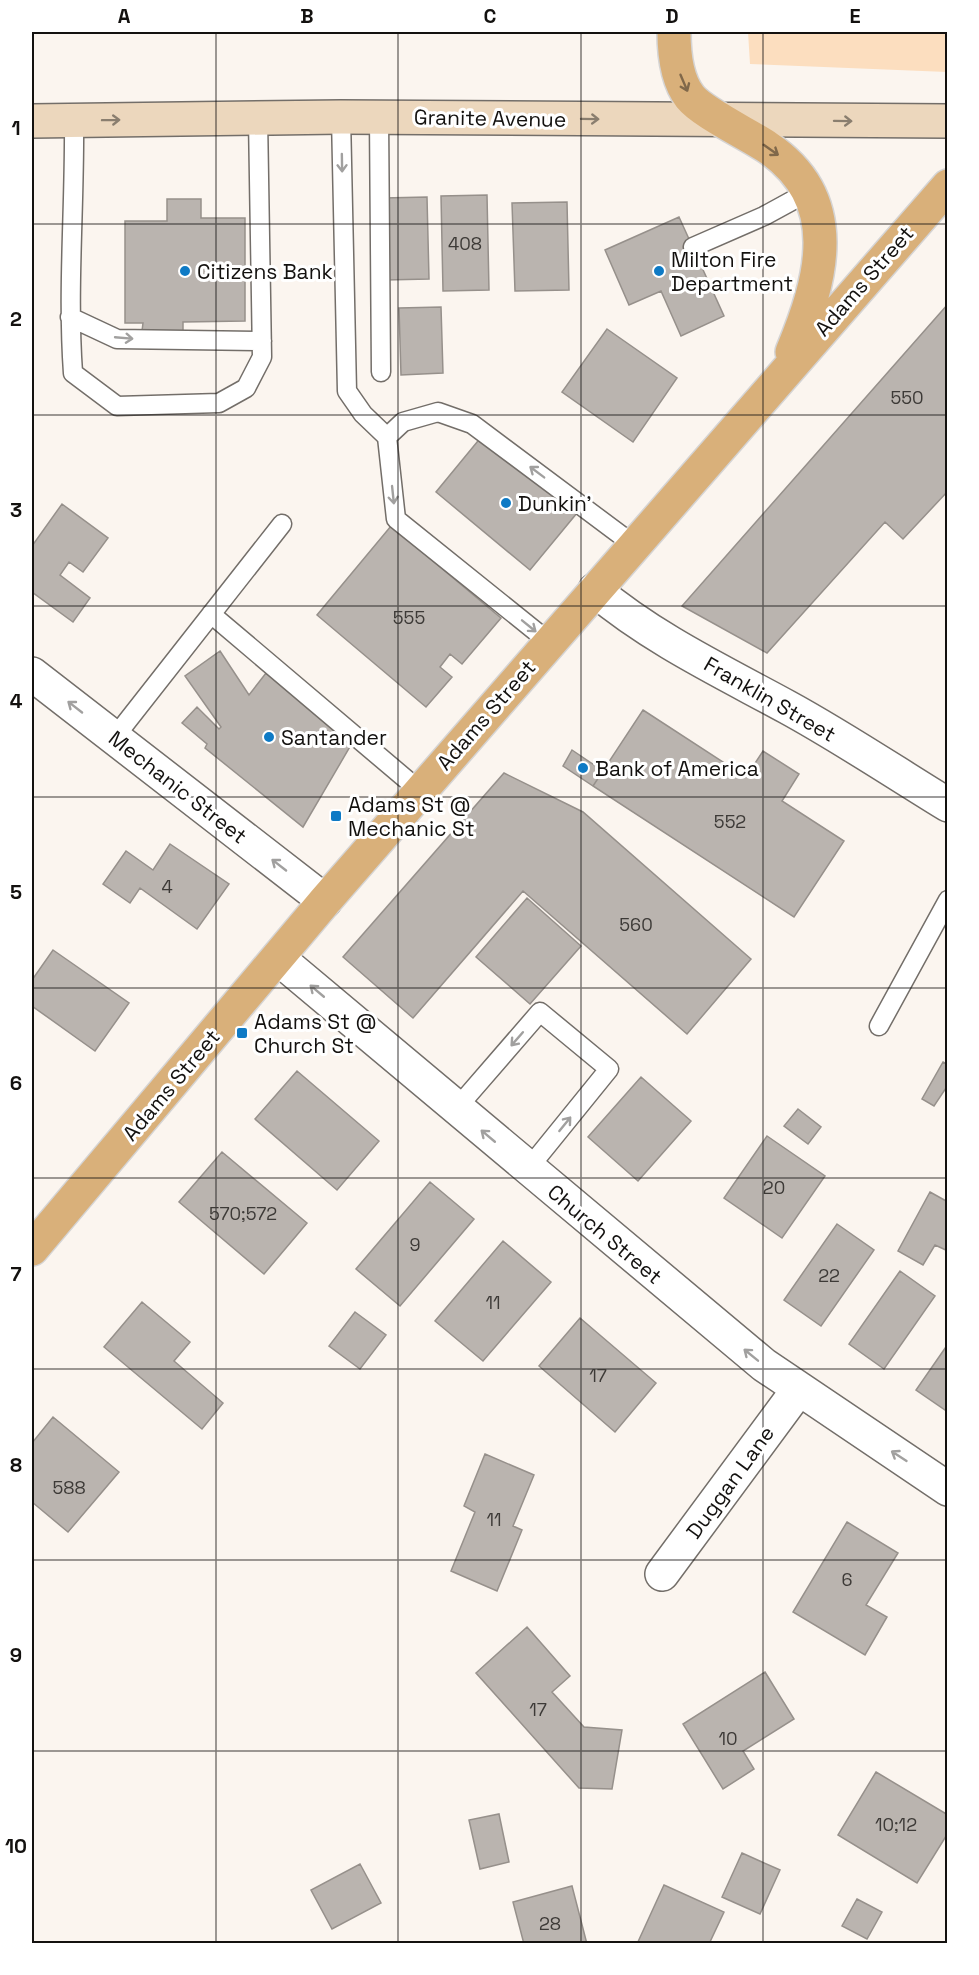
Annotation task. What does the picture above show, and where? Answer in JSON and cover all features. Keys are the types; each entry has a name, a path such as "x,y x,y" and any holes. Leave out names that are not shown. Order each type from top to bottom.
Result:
{"main road":[{"name":"Adams Street","path":"674,32 677,67 685,88 696,102 780,156 808,192 816,212 820,233 820,259 816,285 807,315 781,376"},
{"name":"Granite Avenue","path":"32,121 379,117 948,122"},
{"name":"Adams Street","path":"32,1249 420,790 948,186"}],"street":[{"name":"Franklin Street","path":"595,590 654,632 797,713 948,805"},
{"name":"Mechanic Street","path":"32,674 325,901"},
{"name":"Church Street","path":"278,958 733,1340 798,1390 948,1489"},
{"name":"Duggan Lane","path":"662,1574 798,1390"}],"lane":[{"path":"341,117 347,391 363,414 387,437 396,519 549,642"},
{"path":"379,117 381,372"},
{"path":"74,120 75,175 70,317 73,373 117,406 219,403 246,388 262,357 258,118"},
{"path":"693,248 764,216 808,192"},
{"path":"70,317 117,339 262,341"},
{"path":"387,437 403,422 438,412 472,424 634,545"},
{"path":"114,738 282,524"},
{"path":"211,614 420,790"},
{"path":"879,1026 948,900"},
{"path":"456,1109 540,1012 609,1069 528,1169"}],"shaded area":[{"path":"748,32 947,32 947,72 750,64"}],"building":[{"path":"487,195 489,290 443,291 441,196"},
{"path":"427,197 429,279 385,280 383,198"},
{"name":"Citizens Bank","path":"167,199 201,199 201,218 245,218 245,321 183,322 183,331 142,331 143,323 125,323 125,221 167,221"},
{"path":"567,202 569,290 515,291 512,203"},
{"name":"Milton Fire Department","path":"679,217 724,316 681,336 661,291 629,305 605,250"},
{"path":"948,304 948,491 903,539 885,522 767,653 682,606"},
{"path":"441,307 443,373 401,375 399,308"},
{"path":"607,329 677,378 633,442 562,392"},
{"name":"Dunkin'","path":"482,436 577,513 530,570 436,492"},
{"path":"62,504 108,538 83,572 69,562 60,575 90,598 73,622 32,592 32,546"},
{"path":"391,526 501,618 462,664 450,654 440,667 452,677 426,707 317,615"},
{"name":"Santander","path":"220,651 249,695 266,673 351,745 303,827 205,748 207,744 182,723 197,707 219,729 221,727 185,676"},
{"path":"643,710 746,777 763,751 799,774 782,801 844,841 794,917 593,786"},
{"name":"Bank of America","path":"572,750 603,771 593,786 563,766"},
{"path":"504,773 583,812 751,959 687,1034 523,891 413,1018 343,957"},
{"path":"170,844 229,884 197,929 140,888 130,903 103,884 126,851 153,870"},
{"path":"527,898 581,946 530,1004 476,957"},
{"path":"53,950 129,1003 95,1051 32,1006 32,980"},
{"path":"943,1062 948,1065 948,1085 934,1106 922,1099"},
{"path":"297,1071 379,1141 337,1190 255,1119"},
{"path":"641,1077 691,1121 638,1181 588,1137"},
{"path":"798,1109 821,1127 808,1144 784,1126"},
{"path":"767,1136 825,1176 782,1238 724,1198"},
{"path":"222,1152 307,1223 264,1274 179,1202"},
{"path":"430,1182 474,1219 400,1306 356,1269"},
{"path":"930,1192 948,1202 948,1251 935,1245 923,1265 898,1251"},
{"path":"837,1224 874,1250 821,1326 784,1300"},
{"path":"503,1241 551,1282 483,1361 435,1321"},
{"path":"900,1271 935,1296 884,1369 849,1344"},
{"path":"142,1302 190,1342 174,1361 223,1403 202,1429 104,1347"},
{"path":"355,1312 386,1335 360,1369 329,1346"},
{"path":"580,1318 656,1383 615,1432 539,1366"},
{"path":"948,1344 948,1412 916,1390"},
{"path":"53,1417 119,1472 68,1532 32,1502 32,1443"},
{"path":"485,1454 534,1475 513,1526 522,1530 497,1591 451,1571 475,1512 464,1506"},
{"path":"847,1522 898,1553 866,1605 887,1617 865,1655 793,1612"},
{"path":"527,1627 570,1676 552,1692 584,1727 622,1730 612,1789 579,1788 476,1673"},
{"path":"765,1672 794,1719 743,1751 754,1769 723,1789 683,1724"},
{"path":"876,1772 948,1815 948,1833 917,1883 838,1835"},
{"path":"499,1814 509,1862 480,1869 469,1820"},
{"path":"742,1853 780,1870 760,1914 722,1897"},
{"path":"360,1864 381,1903 332,1929 311,1890"},
{"path":"664,1885 724,1912 709,1944 637,1944"},
{"path":"572,1886 587,1944 524,1944 513,1902"},
{"path":"857,1899 882,1912 867,1939 842,1926"}],"place":[{"name":"Citizens Bank","path":"185,271"},
{"name":"Milton Fire Department","path":"659,271"},
{"name":"Dunkin'","path":"506,503"},
{"name":"Santander","path":"269,737"},
{"name":"Bank of America","path":"583,768"},
{"name":"Adams St @ Mechanic St","path":"336,816"},
{"name":"Adams St @ Church St","path":"242,1033"}]}
